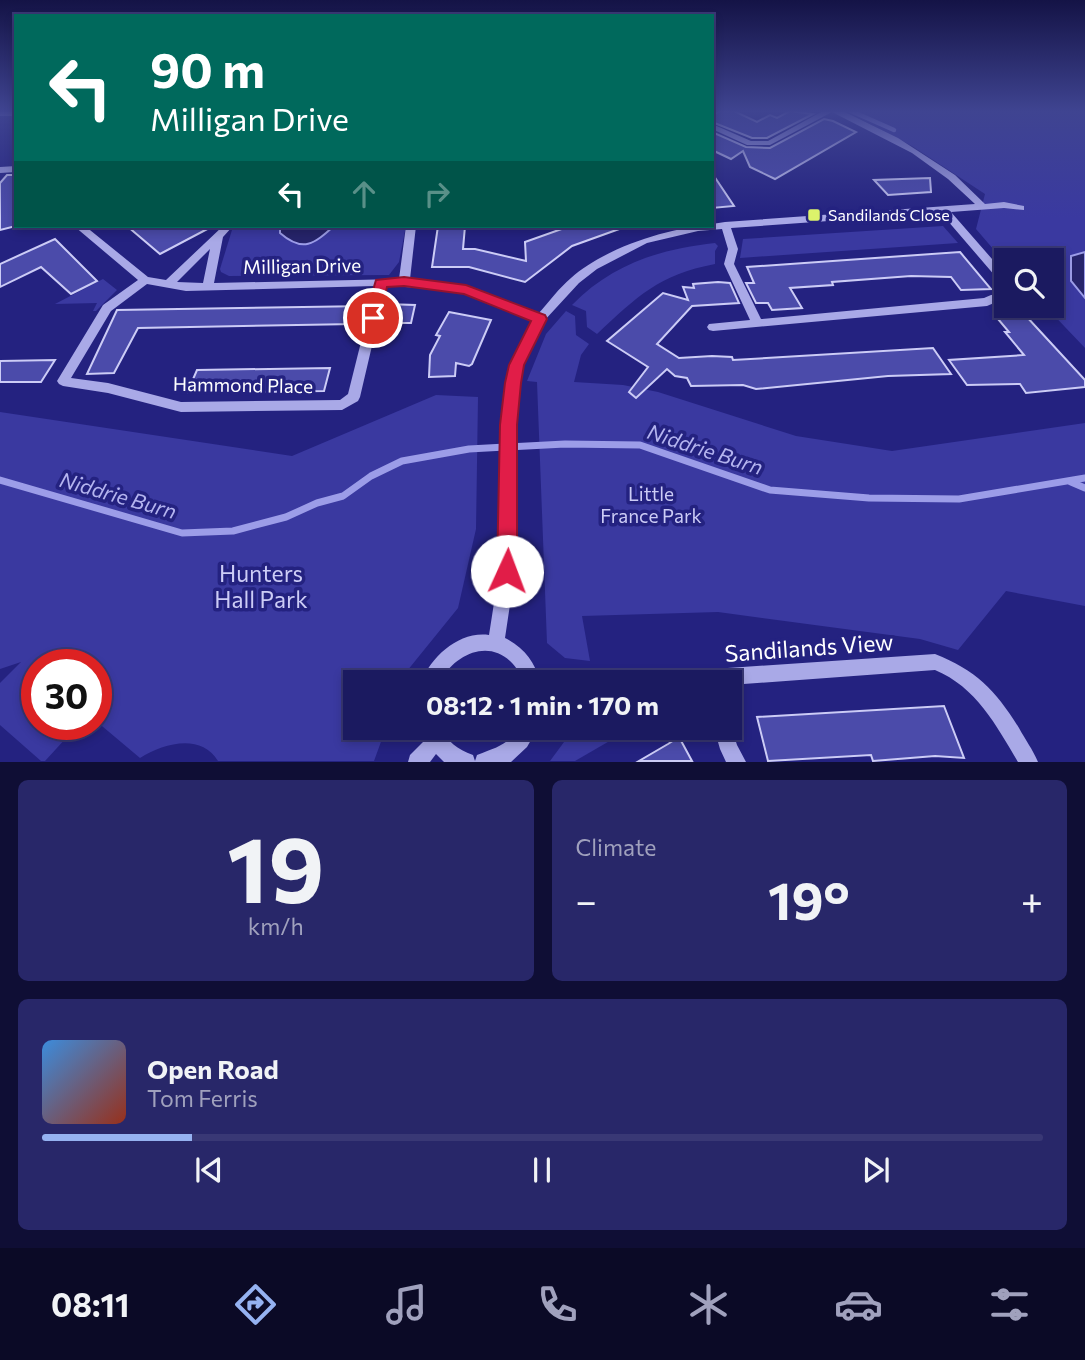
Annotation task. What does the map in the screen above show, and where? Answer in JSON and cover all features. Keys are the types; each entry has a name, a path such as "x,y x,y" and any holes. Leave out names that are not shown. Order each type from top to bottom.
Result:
{"street":[{"path":"902,147 963,187 983,206"},
{"path":"714,226 983,206 1004,205 1021,208"},
{"path":"943,209 994,267"},
{"path":"725,225 733,249 729,264 757,322"},
{"name":"Milligan Drive","path":"81,228 145,280 167,285 404,282 466,289 540,319"},
{"path":"167,285 226,228"},
{"path":"404,282 411,228"},
{"path":"496,643 507,571 509,425 516,365 540,319 575,280 593,267 672,229"},
{"path":"208,286 219,236"},
{"name":"Hammond Place","path":"145,280 107,308 63,381 108,388 181,407 342,405 354,397 381,283"},
{"path":"713,327 994,300"},
{"path":"436,670 452,653 466,645 481,642 496,643 519,656 528,670"},
{"name":"Sandilands View","path":"742,677 922,662 942,665 964,675 989,698 1028,761"},
{"path":"417,761 430,740"},
{"path":"437,740 449,754 466,761"},
{"path":"492,761 518,745 521,740"},
{"path":"726,740 729,750 737,761"}],"green space":[{"path":"913,147 1085,147 1085,348 1056,318 1064,318 1064,248 994,250 976,229 985,194"},
{"path":"943,226 958,243 740,258 743,239"},
{"path":"406,228 399,262 389,275 229,276 220,269 232,230"},
{"path":"715,243 718,246 715,251 715,264 663,281 637,298 597,334 587,327 586,311 572,305 603,279 638,261 675,249"},
{"path":"103,279 117,290 96,311 93,311 97,303 55,304"},
{"name":"Little France Park","path":"566,311 575,316 576,335 589,344 581,355 574,382 623,385 658,392 796,436 892,451 1085,423 1085,606 1006,591 958,650 920,639 718,612 582,616 590,661 565,658 547,643 537,382 527,381 546,334"},
{"name":"Hunters Hall Park","path":"436,395 478,397 476,529 458,608 408,670 343,670 343,740 382,740 374,761 218,761 211,752 202,747 182,743 160,748 140,758 112,734 112,649 21,649 21,662 0,669 0,412 292,456"},
{"name":"Hunters Hall Park","path":"21,662 21,740 64,740 45,761 41,761 0,725 0,683"},
{"path":"566,740 611,740 575,761 550,761"}],"shaded area":[{"path":"280,228 331,228 308,244 295,243 280,233"},
{"path":"1085,252 1085,298 1071,281 1071,256"}],"building":[{"path":"714,147 831,147 775,179 750,167 743,151 731,159 714,151"},
{"path":"7,175 14,175 14,226 0,230 0,183"},
{"path":"714,176 734,206 714,208"},
{"path":"930,178 931,192 888,195 874,180"},
{"path":"129,228 209,228 160,254"},
{"path":"438,228 465,228 463,249 475,249 526,261 525,242 564,228 622,228 572,246 525,282 469,267 432,267"},
{"path":"55,239 97,281 71,294 41,267 0,287 0,264"},
{"path":"960,252 991,289 961,290 951,277 911,276 832,282 833,285 790,288 802,308 772,310 768,303 756,303 746,283 754,283 747,267"},
{"path":"730,283 739,303 692,306 657,344 679,358 712,356 732,357 733,360 933,348 951,374 888,376 756,389 743,385 691,386 687,378 675,376 667,369 636,398 629,392 648,367 607,341 663,293 688,300 683,287 694,288 693,284"},
{"path":"385,304 415,305 411,323 380,323"},
{"path":"367,306 363,323 355,324 138,328 114,373 87,374 117,310"},
{"path":"449,312 491,320 472,364 469,366 456,363 455,376 429,377 430,355 440,336 436,335"},
{"path":"1028,318 1085,380 1085,387 1026,393 1020,384 967,385 949,360 1024,355 998,319"},
{"path":"55,360 41,382 0,382 0,361"},
{"path":"330,368 324,391 187,393 197,370"},
{"path":"944,706 964,758 935,756 873,761 871,755 768,761 757,717"},
{"path":"681,740 692,761 639,761 668,744"}],"waterway":[{"name":"Niddrie Burn","path":"0,480 182,533 233,531 286,517 317,503 343,496 371,476 402,461 469,449 565,444 640,445 770,490 869,498 959,499 1085,478"},
{"path":"1071,482 1085,488"}],"place":[{"name":"Sandilands Close","path":"814,215"}],"route":[{"path":"373,318 381,283 404,282 466,289 540,319 516,365 513,383 509,425 507,571"}]}
